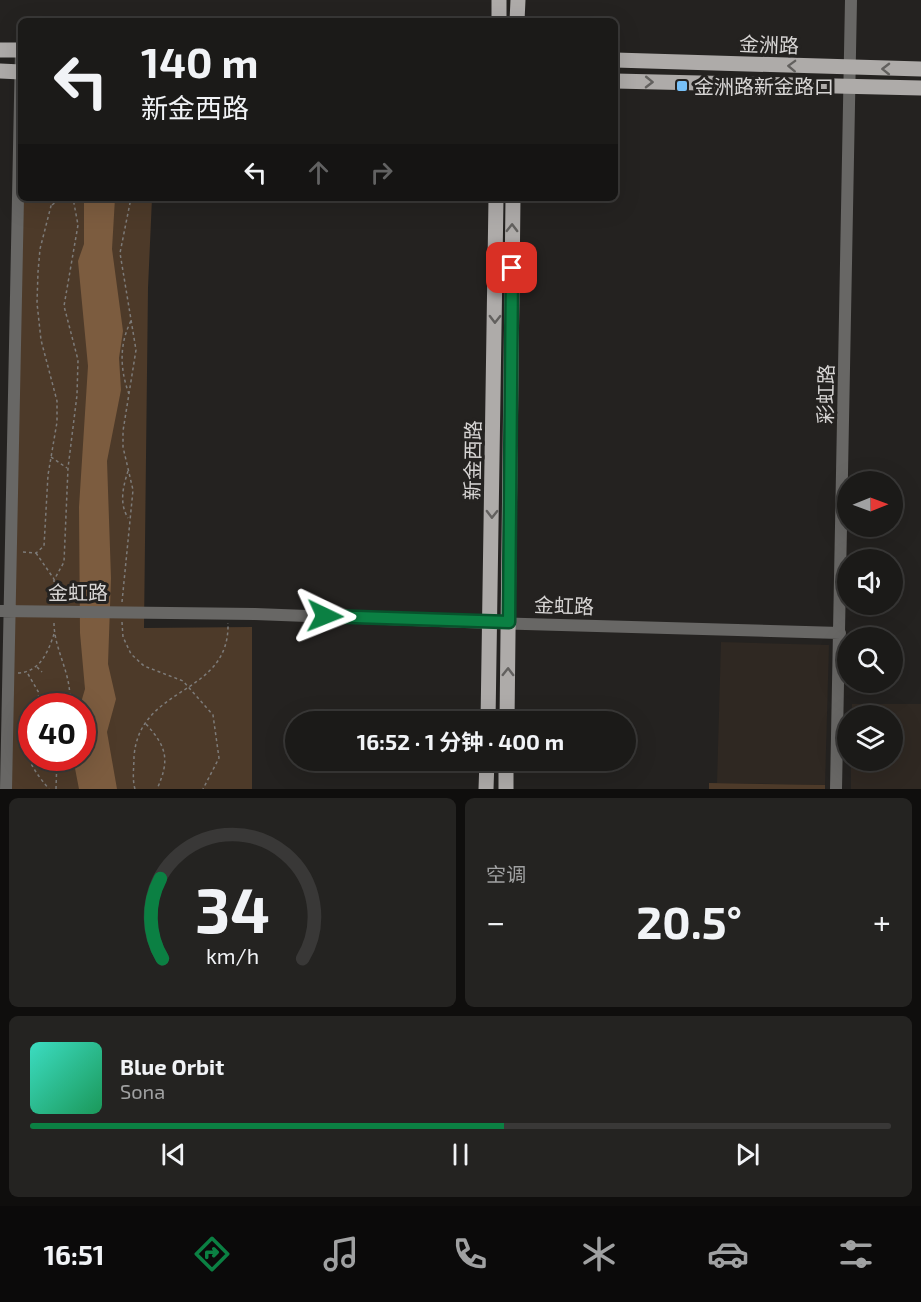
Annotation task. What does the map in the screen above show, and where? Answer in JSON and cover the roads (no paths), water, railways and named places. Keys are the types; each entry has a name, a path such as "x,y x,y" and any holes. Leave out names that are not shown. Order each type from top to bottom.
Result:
{"main road":[{"path":"499,0 499,18"},
{"path":"517,18 518,0"},
{"path":"0,50 18,50"},
{"name":"金洲路","path":"618,60 921,69"},
{"path":"0,71 18,72"},
{"name":"金洲路","path":"618,81 921,88"},
{"name":"新金西路","path":"488,711 496,201"},
{"name":"新金西路","path":"507,711 513,201"},
{"path":"486,789 487,771"},
{"path":"506,771 506,789"}],"street":[{"name":"彩虹路","path":"840,627 851,0"},
{"path":"6,789 8,674 5,611 10,552 18,168"},
{"name":"金虹路","path":"5,611 228,613 837,633"},
{"name":"彩虹路","path":"836,789 838,693"}],"place":[{"name":"金洲路新金路口","path":"682,86"}]}
